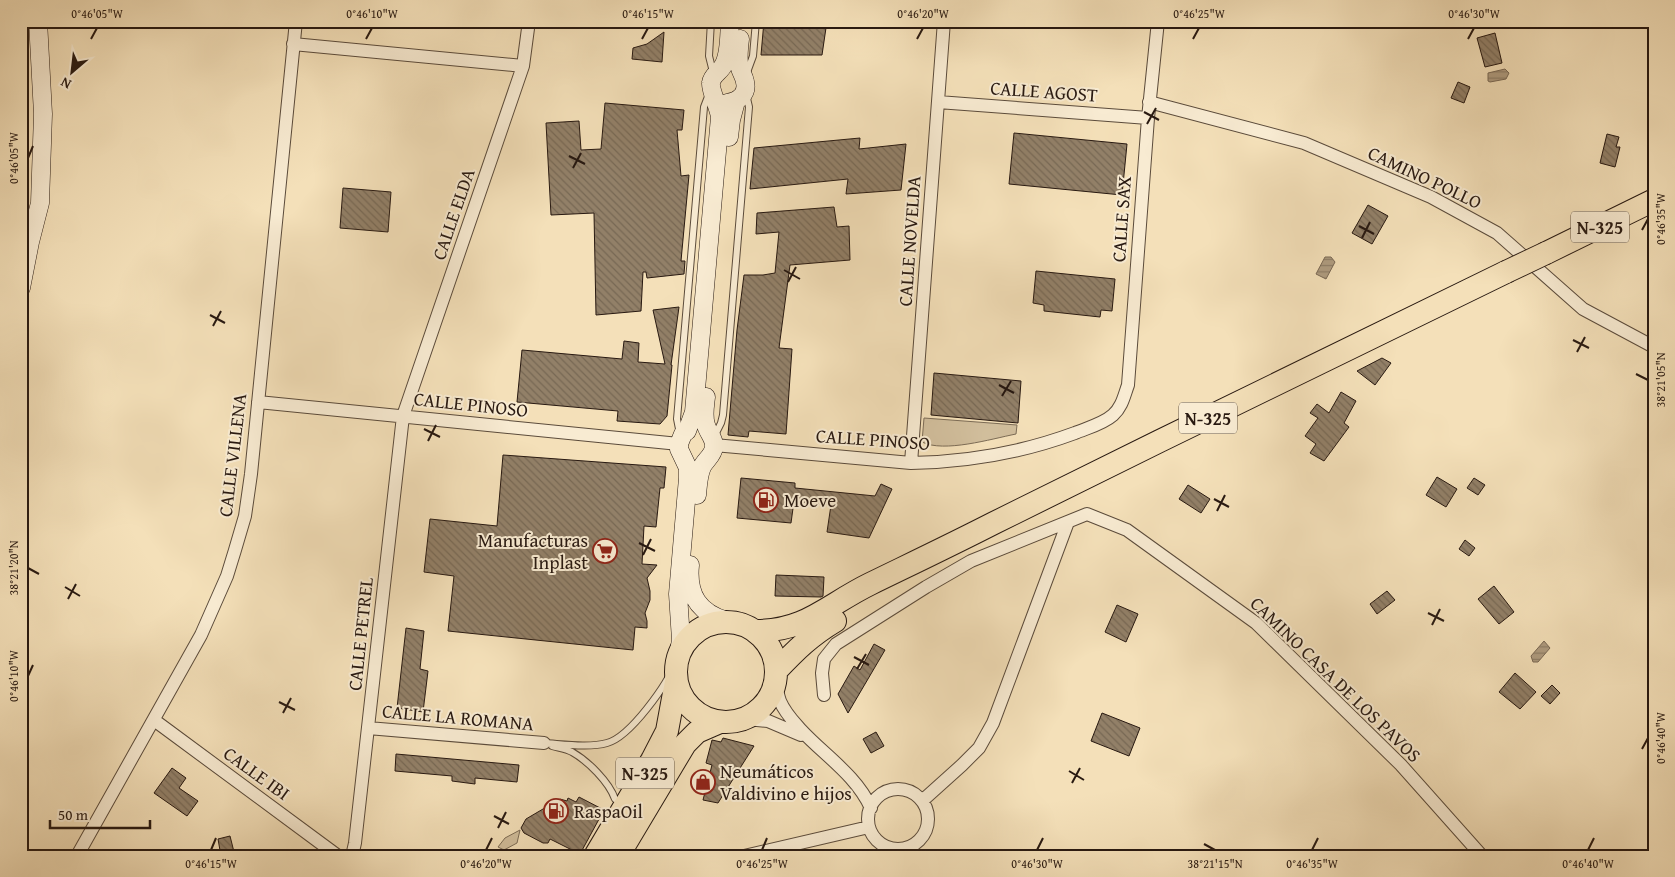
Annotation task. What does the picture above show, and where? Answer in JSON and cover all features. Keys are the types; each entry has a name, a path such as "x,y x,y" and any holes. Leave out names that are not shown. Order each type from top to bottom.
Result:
{"highway":[{"name":"N-325","path":"595,856 652,760 666,731 677,665 687,640 698,630 712,623 727,622 742,624 756,631 772,631 810,620 868,585 1654,200"},
{"name":"N-325","path":"618,856 685,744 697,732 720,722 747,719 769,698 776,677 796,649 812,635 885,586 910,566"},
{"path":"756,631 766,642 774,656 776,677"},
{"path":"677,665 681,694 692,708 706,718 720,722"}],"main road":[{"path":"21,288 40,203 43,114 38,21"},
{"path":"677,665 681,640 678,594 688,478 683,443 694,412 720,117 715,83 727,58 730,21"},
{"path":"727,622 710,615 703,609 694,596 689,574 698,478 710,445 704,415 731,120 742,86 738,58 742,21"},
{"path":"715,83 732,69 742,86"},
{"path":"715,83 726,103 742,86"},
{"path":"683,443 699,428 710,445"},
{"path":"683,443 695,463 710,445"}],"street":[{"name":"CALLE VILLENA","path":"77,856 201,635 230,568 245,516 251,474 296,21"},
{"name":"CALLE ELDA","path":"403,416 523,66 529,21"},
{"name":"CALLE NOVELDA","path":"911,463 944,21"},
{"name":"CALLE SAX","path":"1112,416 1122,402 1128,385 1149,102 1158,21"},
{"path":"293,44 523,66"},
{"name":"CALLE AGOST","path":"938,102 1148,118"},
{"name":"CAMINO POLLO","path":"1149,102 1304,143 1431,197 1497,233 1583,309 1654,347"},
{"name":"CALLE PINOSO","path":"258,402 683,443"},
{"name":"CALLE PETREL","path":"352,856 403,416"},
{"name":"CALLE PINOSO","path":"710,445 911,463 933,463 990,457 1024,450 1095,425 1112,416"},
{"name":"CAMINO CASA DE LOS PAVOS","path":"824,695 822,673 824,659 836,644 971,561 1087,514 1127,530 1256,624 1401,765 1482,856"},
{"path":"922,801 979,748 993,723 1068,522"},
{"path":"776,677 780,701 788,716 852,779 865,794 871,808"},
{"path":"747,719 768,721 810,739"},
{"name":"CALLE IBI","path":"154,720 338,856"},
{"name":"CALLE LA ROMANA","path":"368,728 544,743"},
{"path":"852,779 884,793"},
{"path":"894,789 905,790 914,794 922,801 927,811 927,827 925,833 910,851 889,847 880,843 874,836 869,827 868,817 878,796 894,789"},
{"path":"744,856 869,827"}],"lane":[{"path":"711,21 709,56 715,83"},
{"path":"742,86 753,56 756,21"},
{"path":"544,743 588,745 606,743 619,738 662,688 677,665"},
{"path":"544,743 571,752 582,759 604,780 612,790 615,799"}],"shaded area":[{"path":"1505,69 1509,73 1506,79 1488,81 1488,73"},
{"path":"1325,257 1331,257 1335,262 1326,279 1316,274"},
{"path":"924,418 1017,425 1016,434 955,446 931,445 922,442"},
{"path":"1544,641 1550,648 1538,662 1533,662 1531,656"},
{"path":"520,830 517,843 504,850 498,847 505,838"}],"building":[{"path":"764,21 827,21 822,55 761,55"},
{"path":"664,32 662,62 632,59 633,48 647,44"},
{"path":"1495,33 1502,63 1485,67 1477,38"},
{"path":"1458,82 1470,87 1464,103 1451,98"},
{"path":"605,103 684,110 682,130 677,130 681,176 689,175 681,261 685,261 684,274 647,278 646,272 643,272 641,311 596,315 594,213 551,215 546,123 579,121 581,150 601,149"},
{"path":"1014,133 1127,144 1122,195 1009,184"},
{"path":"1607,134 1619,137 1616,147 1620,147 1615,167 1600,163"},
{"path":"860,138 859,149 906,144 901,190 846,194 848,179 750,189 754,148"},
{"path":"343,188 391,192 388,232 340,228"},
{"path":"1368,205 1388,216 1372,244 1352,233"},
{"path":"834,207 837,227 849,226 850,260 790,265 779,348 792,349 786,434 749,431 748,437 728,435 744,275 775,273 779,232 756,234 757,213"},
{"path":"1036,271 1115,279 1112,311 1101,310 1100,317 1044,311 1044,305 1033,303"},
{"path":"679,307 671,365 667,416 660,424 617,421 618,411 517,402 522,350 622,359 624,341 639,343 638,362 665,364 653,310"},
{"path":"1382,358 1391,363 1375,385 1357,371"},
{"path":"934,373 1021,381 1018,423 931,415"},
{"path":"1341,392 1356,401 1344,423 1349,427 1324,461 1310,453 1316,444 1305,436 1318,418 1310,413 1317,404 1329,413"},
{"path":"503,455 666,467 664,488 660,488 656,527 644,526 642,564 657,565 647,578 650,600 645,613 647,628 635,627 633,650 448,631 454,576 424,572 430,519 497,526"},
{"path":"1437,477 1457,489 1446,507 1426,495"},
{"path":"741,478 795,483 795,488 875,496 881,484 892,489 869,538 827,532 831,505 794,501 791,523 737,518"},
{"path":"1474,478 1485,485 1478,495 1467,488"},
{"path":"1188,485 1210,499 1201,513 1179,499"},
{"path":"1465,540 1475,548 1469,556 1459,549"},
{"path":"776,575 824,577 823,596 775,596"},
{"path":"1494,586 1514,612 1499,624 1478,599"},
{"path":"1387,591 1395,600 1377,614 1370,604"},
{"path":"1117,605 1138,614 1126,642 1105,632"},
{"path":"406,628 424,631 420,669 428,671 423,712 397,708"},
{"path":"874,644 885,650 848,713 838,694 854,666 860,670"},
{"path":"1515,673 1536,692 1520,709 1499,692"},
{"path":"1552,685 1560,693 1550,704 1541,696"},
{"path":"1102,713 1140,728 1129,756 1091,741"},
{"path":"876,732 884,746 871,753 863,739"},
{"path":"723,738 754,746 718,803 703,800 712,765 706,763 712,740 721,742"},
{"path":"396,754 519,765 517,782 475,778 475,784 452,781 452,776 395,771"},
{"path":"172,768 186,778 179,788 198,801 187,816 154,793"},
{"path":"579,797 604,810 580,854 550,839 548,843 543,843 524,833 521,828 526,819 560,799 567,801 568,798 576,802"},
{"path":"230,836 235,856 221,856 218,839"}],"place":[{"name":"Moeve","path":"766,500"},
{"name":"Manufacturas Inplast","path":"605,551"},
{"name":"Neumáticos Valdivino e hijos","path":"703,782"},
{"name":"RaspaOil","path":"556,811"}]}
